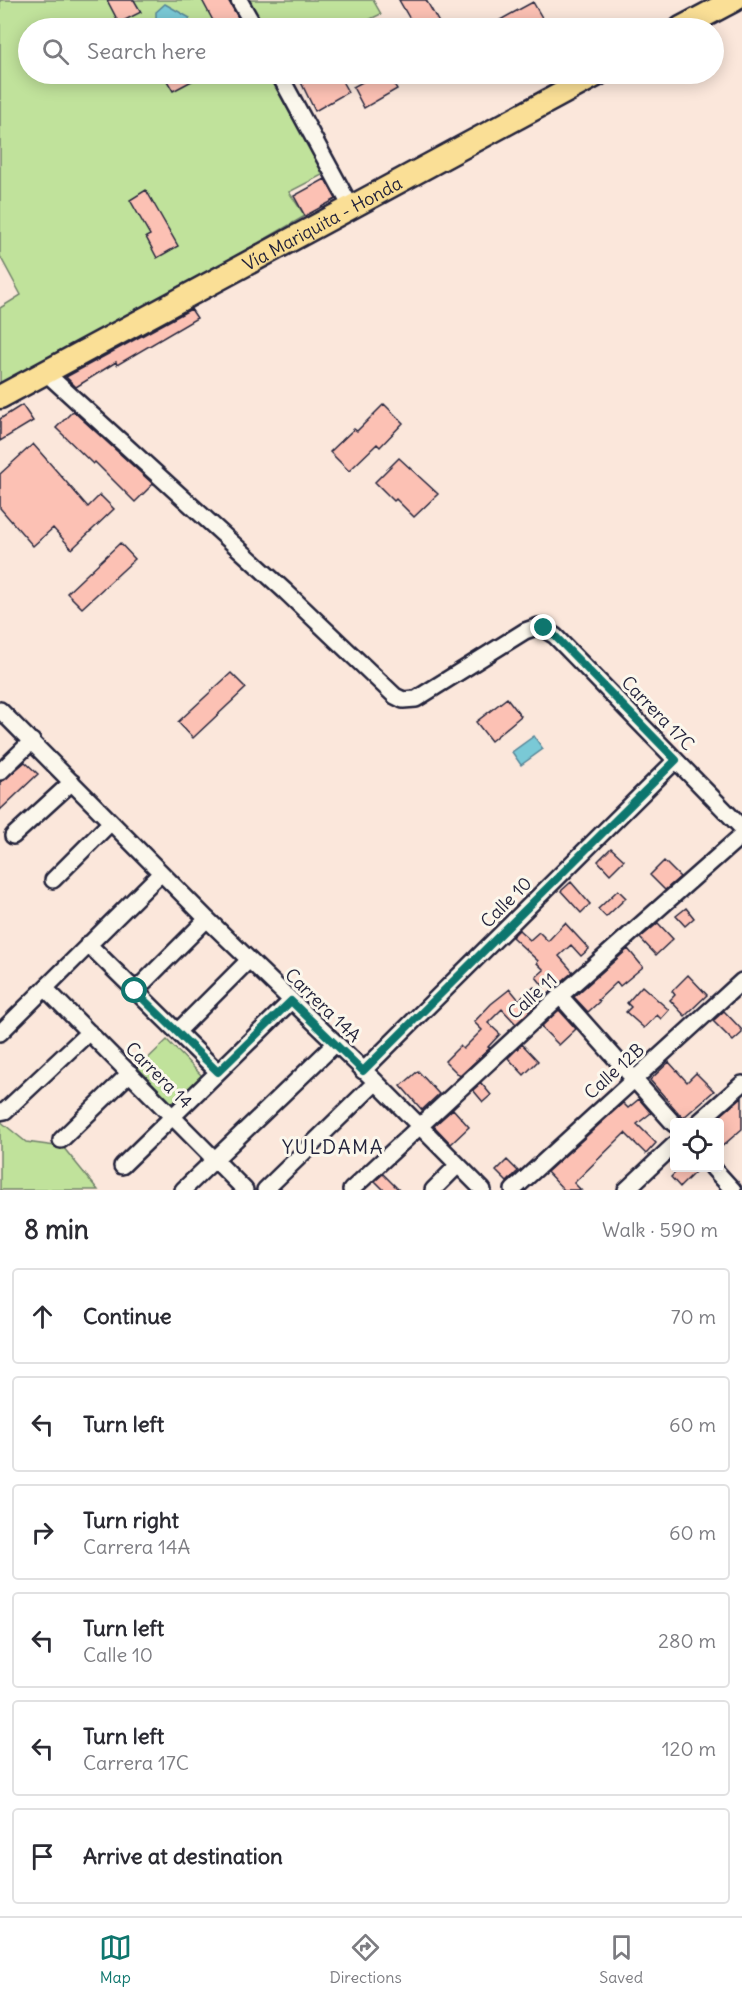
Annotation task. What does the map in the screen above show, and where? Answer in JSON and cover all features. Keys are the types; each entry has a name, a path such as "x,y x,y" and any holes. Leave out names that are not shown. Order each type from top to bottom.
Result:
{"highway":[{"path":"700,18 734,0"},
{"name":"Vía Mariquita - Honda","path":"0,397 579,84"}],"street":[{"path":"239,0 249,18"},
{"path":"284,84 351,207"},
{"name":"Carrera 17C","path":"46,373 285,591 395,696 403,700 416,699 525,632 539,626 555,636 742,828"},
{"name":"Carrera 14A","path":"0,710 207,919 376,1082 483,1190"},
{"path":"0,772 32,741"},
{"name":"Calle 10","path":"363,1071 676,760"},
{"path":"13,836 72,782"},
{"path":"52,880 111,822"},
{"name":"Calle 11","path":"351,1190 560,996 742,835"},
{"path":"0,1033 161,873"},
{"path":"135,991 207,919"},
{"path":"88,944 218,1072"},
{"path":"177,1032 249,960"},
{"name":"Calle 12B","path":"513,1190 742,981"},
{"name":"Carrera 14","path":"45,988 245,1190"},
{"path":"560,996 670,1118"},
{"path":"122,1166 291,1001"},
{"path":"0,1112 4,1111 89,1032"},
{"path":"183,1190 335,1044"},
{"path":"61,1140 130,1073"},
{"path":"265,1190 376,1082"},
{"path":"704,1118 742,1084"},
{"path":"626,1190 670,1150"},
{"path":"433,1190 457,1166"},
{"path":"718,1172 734,1190 742,1184"}],"green space":[{"path":"0,0 228,0 238,18 18,18 18,84 274,84 324,174 289,192 305,216 0,392 0,308 21,295 0,256"},
{"path":"249,0 373,0 381,14 373,18 259,18"},
{"path":"167,1040 202,1076 173,1104 138,1068"},
{"path":"0,1121 26,1142 63,1147 98,1190 0,1190"}],"water":[{"path":"165,4 190,18 156,18 156,12"},
{"path":"534,736 543,749 521,765 512,752"}],"building":[{"path":"107,0 134,0 141,12 129,18 116,18"},
{"path":"202,0 228,0 238,18 212,18"},
{"path":"399,0 426,0 436,18 409,18"},
{"path":"533,2 542,18 504,18"},
{"path":"169,84 186,84 173,91"},
{"path":"302,84 344,84 348,92 315,111"},
{"path":"359,84 394,84 397,89 364,108 353,87"},
{"path":"325,179 336,199 305,216 294,196"},
{"path":"146,190 178,246 157,258 146,237 150,235 130,200"},
{"path":"191,309 197,318 117,365 116,362 76,387 66,377"},
{"path":"384,404 403,423 380,447 377,444 349,471 330,452 354,429 357,431"},
{"path":"22,405 33,421 0,441 0,419"},
{"path":"73,411 153,484 135,502 95,462 93,464 56,428"},
{"path":"33,444 88,507 100,495 114,509 72,549 53,528 33,546 0,508 0,474"},
{"path":"399,458 438,494 414,517 375,482"},
{"path":"120,543 135,559 82,608 67,593"},
{"path":"231,673 246,688 193,738 178,722"},
{"path":"507,698 521,716 491,741 476,722"},
{"path":"25,762 38,774 0,810 0,783"},
{"path":"611,848 624,860 610,874 598,861"},
{"path":"664,861 680,877 665,890 650,875"},
{"path":"571,882 590,904 581,913 561,891"},
{"path":"618,890 626,898 606,917 598,909"},
{"path":"686,908 694,918 685,926 676,916"},
{"path":"565,923 589,949 581,956 571,945 559,956 573,972 556,986 551,980 544,987 536,977 544,970 537,963 538,961 512,937 519,930 530,940 539,932 548,941"},
{"path":"658,923 673,939 656,955 640,938"},
{"path":"628,949 643,967 620,986 617,982 588,1012 574,997"},
{"path":"688,975 707,995 685,1016 670,1000 675,995 672,991"},
{"path":"642,986 669,1010 661,1019 657,1015 644,1028 626,1012 631,1007 627,1003"},
{"path":"534,987 544,998 516,1024 502,1009 488,1023 500,1034 488,1047 490,1048 460,1076 445,1061 460,1046 463,1049 482,1030 474,1022 491,1004 510,989 519,1000"},
{"path":"559,1010 576,1029 559,1045 541,1027"},
{"path":"724,1011 742,1030 742,1033 733,1041 713,1021"},
{"path":"522,1044 538,1061 524,1075 508,1058"},
{"path":"669,1062 687,1082 696,1073 714,1091 683,1118 650,1080"},
{"path":"418,1071 439,1094 422,1110 401,1086"},
{"path":"481,1083 491,1095 483,1102 473,1090"},
{"path":"742,1097 742,1129 724,1145 724,1118 718,1118"},
{"path":"639,1099 651,1113 637,1124 656,1143 646,1154 625,1133 574,1183 581,1190 564,1190 547,1172 623,1103 628,1108"},
{"path":"453,1109 469,1127 451,1144 434,1126"},
{"path":"507,1160 518,1171 507,1182 496,1171"},
{"path":"676,1172 695,1172 680,1187 671,1177"},
{"path":"383,1174 399,1190 384,1190 375,1181"}],"district":[{"name":"YULDAMA","path":"333,1146"}],"route":[{"path":"135,991 218,1072 291,1001 363,1071 676,760 555,636 544,628"}]}
